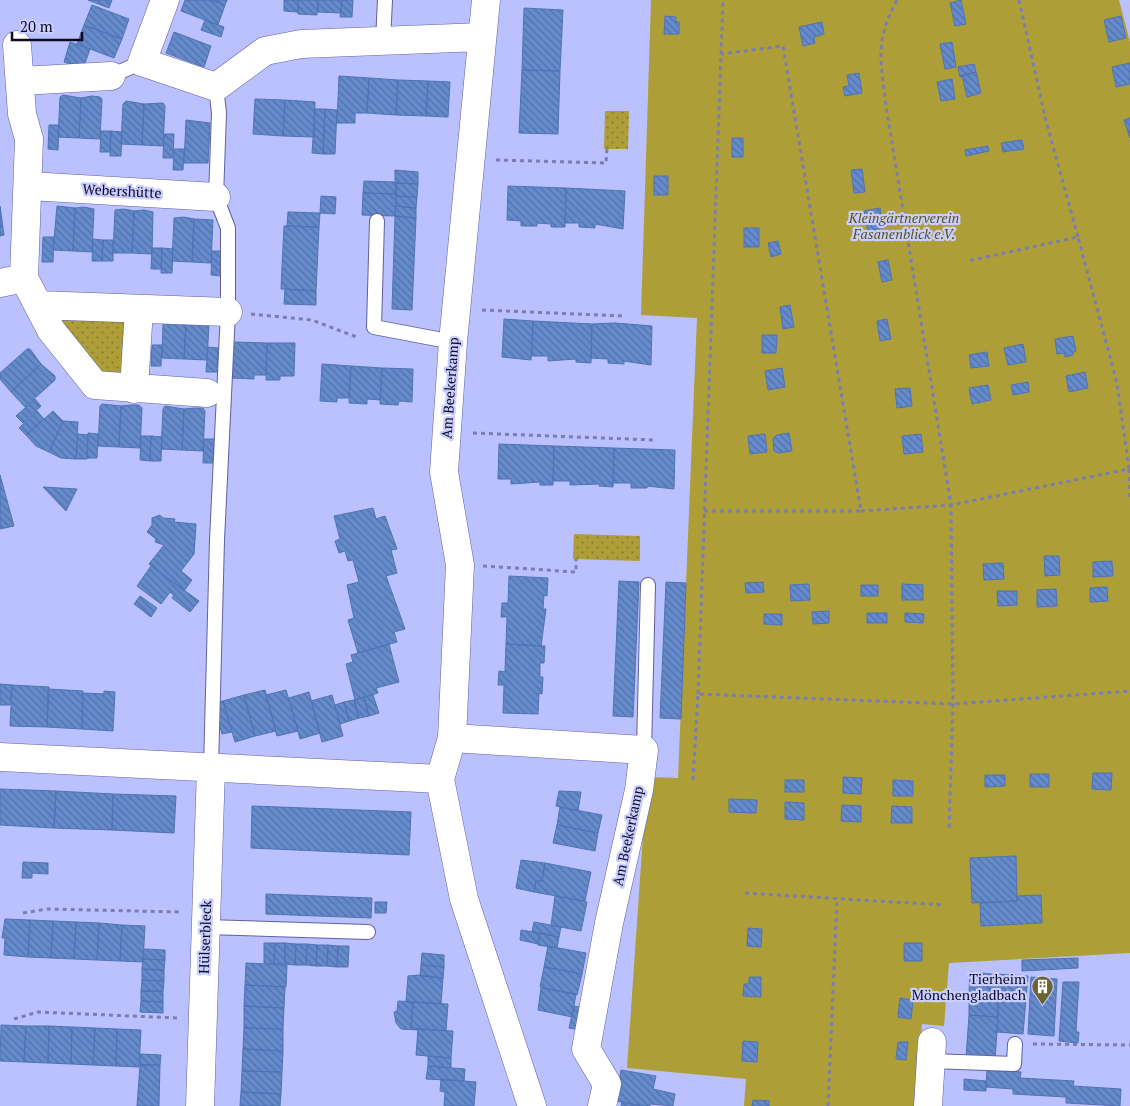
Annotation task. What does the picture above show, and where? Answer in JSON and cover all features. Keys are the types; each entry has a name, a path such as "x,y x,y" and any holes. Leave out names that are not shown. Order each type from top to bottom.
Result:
{"street":[{"path":"165,0 142,62 216,87 265,52 301,44 482,37"},
{"name":"Am Beekerkamp","path":"486,0 453,342 444,472 460,565 452,738 440,779 464,899 532,1106"},
{"path":"17,45 22,114 29,139 29,186 12,280 38,305 51,330 95,385 207,393"},
{"path":"21,81 110,76"},
{"name":"Webershütte","path":"29,186 216,197"},
{"path":"38,305 228,312"},
{"path":"134,389 140,310"},
{"path":"452,738 644,750"},
{"name":"Am Beekerkamp","path":"602,1106 607,1084 586,1048 609,923 639,790 644,750"},
{"path":"0,757 440,779"},
{"name":"Hülserbleck","path":"200,1106 211,768"},
{"path":"928,1106 931,1052"}],"lane":[{"path":"383,41 385,0"},
{"path":"110,76 142,62"},
{"path":"211,768 217,540 228,312 228,228 216,197 219,113 216,87"},
{"path":"377,221 374,327 453,342"},
{"path":"644,750 648,585"},
{"path":"206,920 368,932"},
{"path":"931,1052 1014,1064 1015,1044"}],"path":[{"path":"693,780 698,694 723,0"},
{"path":"897,0 885,24 880,51 888,116 951,505 953,704 949,829"},
{"path":"1019,0 1046,121 1117,383 1129,469 1130,496"},
{"path":"721,54 783,46 861,511"},
{"path":"470,160 606,163 607,149"},
{"path":"968,261 1078,237"},
{"path":"456,309 623,316"},
{"path":"228,312 312,320 358,338 374,327"},
{"path":"447,432 655,440"},
{"path":"704,511 861,511 951,505 1129,469"},
{"path":"460,565 576,572 576,559"},
{"path":"698,694 953,704 1130,691"},
{"path":"745,893 944,905"},
{"path":"828,1106 838,900"},
{"path":"24,914 47,909 206,920"},
{"path":"14,1019 38,1012 203,1019"},
{"path":"1015,1044 1130,1045"}],"green space":[{"name":"Kleingärtnerverein Fasanenblick e.V.","path":"651,0 1119,0 1130,42 1130,953 949,963 944,1026 922,1024 917,1106 744,1106 746,1079 627,1068 647,777 678,778 697,318 641,315"},
{"path":"605,111 629,111 628,149 604,149"},
{"path":"53,312 127,314 128,371 115,377 99,374"},
{"path":"574,534 640,536 640,561 573,559"}],"building":[{"path":"88,0 112,0 109,8"},
{"path":"185,0 211,0 225,5 218,25 181,11"},
{"path":"211,0 227,0 225,5"},
{"path":"284,0 298,0 298,12 284,11"},
{"path":"298,0 318,0 317,15 298,14"},
{"path":"318,0 342,0 341,13 318,12"},
{"path":"342,0 353,0 352,17 340,17"},
{"path":"961,0 966,24 955,26 950,3"},
{"path":"92,5 129,19 122,39 84,25"},
{"path":"524,8 563,10 560,71 522,70"},
{"path":"665,16 676,17 676,22 679,22 679,34 664,34"},
{"path":"1121,16 1126,38 1109,42 1104,20"},
{"path":"205,20 224,27 221,37 201,30"},
{"path":"822,22 824,34 814,37 815,43 803,46 799,27"},
{"path":"84,25 122,39 114,58 77,44"},
{"path":"174,32 211,46 204,67 166,53"},
{"path":"70,42 90,49 83,69 64,62"},
{"path":"952,42 956,67 945,69 940,44"},
{"path":"1130,63 1130,84 1116,87 1112,67"},
{"path":"974,64 976,72 960,77 958,67"},
{"path":"522,70 560,71 558,134 519,133"},
{"path":"976,72 981,93 967,97 962,75"},
{"path":"859,73 862,93 845,96 843,87 849,86 847,75"},
{"path":"339,76 369,78 367,113 355,113 355,123 337,123"},
{"path":"369,78 398,80 396,115 367,113"},
{"path":"952,79 955,99 941,101 937,82"},
{"path":"398,80 428,81 426,116 396,115"},
{"path":"428,81 450,82 448,117 426,116"},
{"path":"63,95 81,98 79,138 58,137 60,97"},
{"path":"92,96 102,99 100,139 79,138 81,98"},
{"path":"255,99 285,100 283,136 253,134"},
{"path":"285,100 315,102 314,137 283,136"},
{"path":"126,101 144,104 142,145 121,144 123,104"},
{"path":"163,103 165,106 163,146 142,145 144,104"},
{"path":"315,109 325,109 323,154 312,153"},
{"path":"325,109 337,110 335,154 323,154"},
{"path":"1130,118 1130,138 1124,120"},
{"path":"186,120 210,123 208,163 184,163"},
{"path":"49,125 59,125 58,150 48,149"},
{"path":"101,131 111,131 110,152 100,152"},
{"path":"111,131 122,132 121,156 110,156"},
{"path":"164,134 174,134 173,158 163,158"},
{"path":"732,138 743,138 743,157 732,157"},
{"path":"1022,140 1024,149 1003,152 1001,143"},
{"path":"988,146 989,151 966,156 965,150"},
{"path":"174,149 184,149 183,170 173,170"},
{"path":"862,169 865,192 854,193 851,170"},
{"path":"395,170 418,172 418,184 395,183"},
{"path":"654,176 668,176 668,195 654,195"},
{"path":"364,181 394,182 396,183 396,194 363,193"},
{"path":"396,183 418,184 417,197 396,196"},
{"path":"508,186 566,188 565,227 551,227 551,224 537,223 537,226 521,226 521,221 507,220"},
{"path":"566,188 625,191 623,229 595,224 595,228 579,227 579,223 565,223"},
{"path":"363,193 396,194 395,216 362,215"},
{"path":"321,196 336,197 335,214 320,213"},
{"path":"396,196 417,197 416,208 396,206"},
{"path":"0,206 4,235 0,236"},
{"path":"57,206 75,208 73,251 53,250"},
{"path":"396,206 416,208 416,218 395,216"},
{"path":"75,208 94,209 92,252 73,251"},
{"path":"880,208 883,228 868,231 864,211"},
{"path":"115,210 134,211 132,253 113,253"},
{"path":"144,210 153,212 152,254 132,253 134,211"},
{"path":"288,212 320,213 319,227 287,226"},
{"path":"395,216 416,218 412,310 392,309"},
{"path":"174,218 194,219 192,262 172,261"},
{"path":"194,219 213,220 211,263 192,262"},
{"path":"284,226 319,227 316,291 281,289"},
{"path":"744,228 759,228 759,247 744,247"},
{"path":"43,237 54,237 53,262 42,262"},
{"path":"93,239 103,240 102,261 92,261"},
{"path":"103,240 113,240 113,261 102,261"},
{"path":"778,241 781,254 771,257 768,243"},
{"path":"152,248 162,248 161,269 151,269"},
{"path":"162,248 173,249 172,273 161,273"},
{"path":"212,251 222,251 221,276 211,275"},
{"path":"888,260 892,280 882,282 878,262"},
{"path":"285,289 316,291 316,305 284,304"},
{"path":"790,305 794,327 783,329 780,307"},
{"path":"504,319 533,321 531,360 502,357"},
{"path":"887,319 891,339 880,341 877,321"},
{"path":"533,321 592,324 591,363 576,362 576,359 548,361 548,356 532,356"},
{"path":"163,323 186,324 184,359 162,358"},
{"path":"615,323 652,326 651,365 624,361 624,364 608,363 608,359 591,358 592,324"},
{"path":"186,324 209,325 207,360 184,359"},
{"path":"762,335 777,335 776,353 762,353"},
{"path":"1073,336 1076,351 1073,352 1073,355 1065,357 1064,353 1057,354 1055,339"},
{"path":"233,342 267,343 266,375 254,375 254,379 232,378"},
{"path":"267,343 295,343 294,376 280,376 280,380 266,380"},
{"path":"1023,344 1026,362 1008,365 1004,348"},
{"path":"152,345 162,345 161,366 151,366"},
{"path":"208,347 218,348 217,372 206,372"},
{"path":"27,349 30,349 41,364 11,392 0,379 0,373"},
{"path":"987,352 989,366 971,368 969,355"},
{"path":"41,364 55,376 55,380 25,407 11,392"},
{"path":"322,364 351,366 349,398 337,398 337,402 320,401"},
{"path":"351,366 382,368 380,400 367,399 367,404 349,403"},
{"path":"382,368 413,369 412,402 399,401 398,405 380,404"},
{"path":"782,368 785,387 768,390 765,371"},
{"path":"1085,372 1088,388 1069,392 1066,376"},
{"path":"1028,382 1029,392 1013,395 1011,385"},
{"path":"988,385 991,400 972,404 969,388"},
{"path":"910,388 912,406 897,408 895,389"},
{"path":"35,399 41,406 23,423 16,416"},
{"path":"102,404 121,406 119,447 98,446 100,406"},
{"path":"139,405 142,408 140,448 119,447 121,406"},
{"path":"165,406 184,409 182,450 161,449 163,409"},
{"path":"203,408 205,411 203,451 182,450 184,409"},
{"path":"37,411 44,419 26,435 19,428"},
{"path":"53,411 63,421 49,452 36,446 26,435"},
{"path":"63,421 78,422 76,459 61,458 49,452"},
{"path":"88,433 98,434 97,458 87,458"},
{"path":"789,433 792,451 779,453 774,451 773,438 777,435"},
{"path":"78,434 88,435 87,459 76,459"},
{"path":"765,434 767,452 750,454 748,436"},
{"path":"921,434 923,452 904,454 902,436"},
{"path":"141,436 151,436 150,461 140,460"},
{"path":"151,436 162,437 161,461 150,461"},
{"path":"204,439 214,439 213,463 203,463"},
{"path":"499,444 554,446 553,485 540,485 540,482 511,484 511,479 498,479"},
{"path":"554,446 614,448 613,487 599,486 600,484 570,485 570,481 553,481"},
{"path":"614,448 675,450 674,489 647,486 647,488 631,488 631,483 613,483"},
{"path":"0,475 14,526 0,529"},
{"path":"43,487 77,489 66,511"},
{"path":"373,508 376,519 385,516 397,549 391,550 397,573 386,576 405,629 394,632 397,642 358,653 348,620 354,618 347,585 359,582 353,560 348,561 345,551 339,553 335,541 340,539 334,516"},
{"path":"160,515 163,518 175,519 174,522 196,524 194,554 181,571 192,580 184,591 149,564 164,545 155,542 156,539 147,532 152,525 152,518"},
{"path":"1044,556 1059,556 1060,575 1045,576"},
{"path":"1112,561 1113,576 1093,577 1093,562"},
{"path":"1003,563 1004,579 984,580 983,564"},
{"path":"151,566 199,601 190,612 172,598 174,595 170,592 161,604 137,586"},
{"path":"509,576 548,578 547,596 544,595 543,609 546,609 541,646 506,644 507,617 501,617 502,603 508,603"},
{"path":"619,581 639,582 633,717 613,716"},
{"path":"666,582 686,583 681,719 660,718"},
{"path":"763,582 764,592 746,593 745,583"},
{"path":"809,584 810,600 791,601 790,585"},
{"path":"902,584 923,585 923,600 902,600"},
{"path":"861,585 878,585 878,596 861,596"},
{"path":"1107,587 1108,601 1090,602 1090,588"},
{"path":"1056,589 1057,606 1037,607 1037,590"},
{"path":"997,591 1017,591 1017,605 998,606"},
{"path":"140,596 157,608 151,617 134,604"},
{"path":"829,611 829,623 813,624 812,612"},
{"path":"867,613 887,613 887,623 867,623"},
{"path":"905,613 924,614 923,623 905,622"},
{"path":"764,614 782,614 782,625 764,624"},
{"path":"389,644 399,682 376,688 378,693 355,700 346,664 353,662 351,655"},
{"path":"506,644 545,646 544,663 540,663 540,677 543,677 542,694 539,693 538,714 503,713 504,685 498,685 499,671 505,672"},
{"path":"0,684 12,685 10,705 0,705"},
{"path":"12,685 49,687 47,727 10,726"},
{"path":"48,689 83,691 82,729 47,727"},
{"path":"265,690 276,731 255,736 244,695"},
{"path":"286,690 298,731 277,736 266,695"},
{"path":"104,691 115,692 113,731 82,729 83,693 104,694"},
{"path":"309,692 320,733 300,739 289,698"},
{"path":"244,695 255,736 235,742 223,701"},
{"path":"332,695 343,736 322,742 311,701"},
{"path":"373,695 379,713 369,716 364,697"},
{"path":"364,697 369,716 359,718 354,700"},
{"path":"354,700 359,718 349,721 344,702"},
{"path":"223,701 232,732 222,734 217,716 218,702"},
{"path":"344,702 349,721 340,724 335,705"},
{"path":"1093,773 1112,773 1111,790 1092,789"},
{"path":"1030,774 1049,774 1049,787 1030,787"},
{"path":"985,775 1005,775 1005,786 985,787"},
{"path":"843,777 862,778 861,794 843,793"},
{"path":"785,780 804,780 804,792 785,792"},
{"path":"893,780 913,781 913,796 893,796"},
{"path":"0,789 56,791 54,828 0,825"},
{"path":"56,791 113,794 112,830 54,828"},
{"path":"559,791 581,792 578,811 556,806"},
{"path":"113,794 176,796 174,833 112,830"},
{"path":"729,799 757,800 756,813 729,812"},
{"path":"785,802 804,803 804,820 785,819"},
{"path":"842,805 861,806 861,822 841,821"},
{"path":"252,806 411,812 409,855 251,848"},
{"path":"892,806 912,807 912,823 891,823"},
{"path":"560,807 602,815 598,833 557,825"},
{"path":"557,825 598,833 595,851 553,843"},
{"path":"1016,856 1017,901 972,903 970,858"},
{"path":"521,860 545,863 542,881 536,881 534,892 516,888"},
{"path":"23,862 48,863 48,874 32,873 32,878 22,878"},
{"path":"545,863 591,872 585,901 534,892 536,881 542,881"},
{"path":"266,894 372,898 371,918 266,914"},
{"path":"1041,895 1042,923 981,926 980,903 1017,901 1017,896"},
{"path":"555,896 587,902 581,931 551,925"},
{"path":"375,902 387,902 386,913 375,913"},
{"path":"5,919 30,920 28,957 4,955 5,938 2,938"},
{"path":"30,920 53,921 51,958 28,957"},
{"path":"53,921 76,922 74,959 51,958"},
{"path":"76,922 99,923 97,960 74,959"},
{"path":"534,922 561,927 559,937 532,932"},
{"path":"99,923 122,925 120,961 97,960"},
{"path":"122,925 145,926 143,962 120,961"},
{"path":"748,928 762,929 761,947 747,946"},
{"path":"521,930 540,933 538,944 520,940"},
{"path":"540,933 559,937 557,948 538,945"},
{"path":"264,943 275,943 274,964 264,963"},
{"path":"275,943 285,943 285,964 274,964"},
{"path":"285,943 296,944 295,965 285,964"},
{"path":"904,943 922,943 922,961 904,961"},
{"path":"296,944 307,944 306,965 295,965"},
{"path":"307,944 317,945 316,966 306,965"},
{"path":"317,945 328,945 327,966 316,966"},
{"path":"328,945 338,946 337,967 327,966"},
{"path":"338,946 349,946 348,967 337,967"},
{"path":"548,946 586,953 582,974 544,967"},
{"path":"144,949 165,950 165,960 143,959"},
{"path":"422,953 444,955 444,967 421,965"},
{"path":"1078,958 1078,968 1022,971 1022,960"},
{"path":"143,959 165,960 164,970 142,969"},
{"path":"246,963 287,965 286,987 245,985"},
{"path":"421,965 444,967 443,978 420,976"},
{"path":"544,967 582,974 577,995 540,987"},
{"path":"142,969 164,970 164,981 142,980"},
{"path":"970,972 991,974 990,993 969,992"},
{"path":"991,974 1016,975 1016,984 999,983 999,994 990,993"},
{"path":"419,975 443,978 441,1004 406,1002 408,976"},
{"path":"1016,975 1028,976 1023,1034 997,1032 999,983 1016,984"},
{"path":"749,977 761,977 761,997 743,996 744,984 749,984"},
{"name":"Tierheim Mönchengladbach","path":"1031,977 1057,979 1054,1036 1028,1034"},
{"path":"142,980 164,981 163,991 141,991"},
{"path":"1063,982 1079,982 1076,1032 1079,1032 1078,1043 1059,1041"},
{"path":"245,985 285,987 284,1008 244,1006"},
{"path":"541,988 576,994 572,1017 538,1010"},
{"path":"141,991 163,991 163,1002 141,1001"},
{"path":"969,992 999,994 998,1017 969,1015"},
{"path":"900,998 913,1000 911,1019 898,1017"},
{"path":"141,1001 163,1002 163,1013 140,1012"},
{"path":"398,1001 413,1002 411,1028 418,1030 401,1029 396,1023 394,1012 397,1011"},
{"path":"413,1002 448,1004 446,1031 411,1028"},
{"path":"244,1006 284,1008 283,1029 244,1028"},
{"path":"574,1006 584,1008 580,1030 569,1028"},
{"path":"969,1015 998,1017 995,1060 966,1057"},
{"path":"1,1025 26,1026 24,1062 0,1061"},
{"path":"26,1026 49,1026 48,1063 24,1062"},
{"path":"49,1026 72,1027 71,1064 48,1063"},
{"path":"72,1027 95,1028 93,1065 71,1064"},
{"path":"95,1028 117,1029 116,1066 93,1065"},
{"path":"244,1028 283,1029 283,1051 243,1049"},
{"path":"117,1029 141,1030 139,1067 116,1066"},
{"path":"418,1029 453,1031 451,1058 416,1055"},
{"path":"743,1041 758,1042 757,1062 742,1061"},
{"path":"898,1042 908,1042 906,1060 896,1059"},
{"path":"243,1049 283,1051 282,1072 242,1071"},
{"path":"140,1054 161,1055 160,1065 140,1065"},
{"path":"428,1056 451,1058 451,1068 428,1066"},
{"path":"140,1065 160,1065 159,1106 137,1106"},
{"path":"428,1066 465,1069 464,1081 426,1079"},
{"path":"987,1069 1021,1072 1020,1078 1074,1081 1073,1086 1121,1089 1120,1106 1066,1103 1066,1097 1013,1094 1013,1089 986,1087"},
{"path":"621,1070 656,1076 653,1089 675,1094 673,1106 650,1104 650,1106 643,1106 616,1101"},
{"path":"242,1071 282,1072 281,1094 241,1092"},
{"path":"441,1079 476,1082 474,1106 444,1106 445,1092 440,1091"},
{"path":"964,1079 986,1081 986,1091 964,1090"},
{"path":"241,1092 281,1094 280,1106 240,1106"},
{"path":"753,1100 769,1101 769,1106 752,1106"},
{"path":"622,1102 643,1106 621,1106"}],"place":[{"name":"Tierheim Mönchengladbach","path":"1042,1006"}]}
